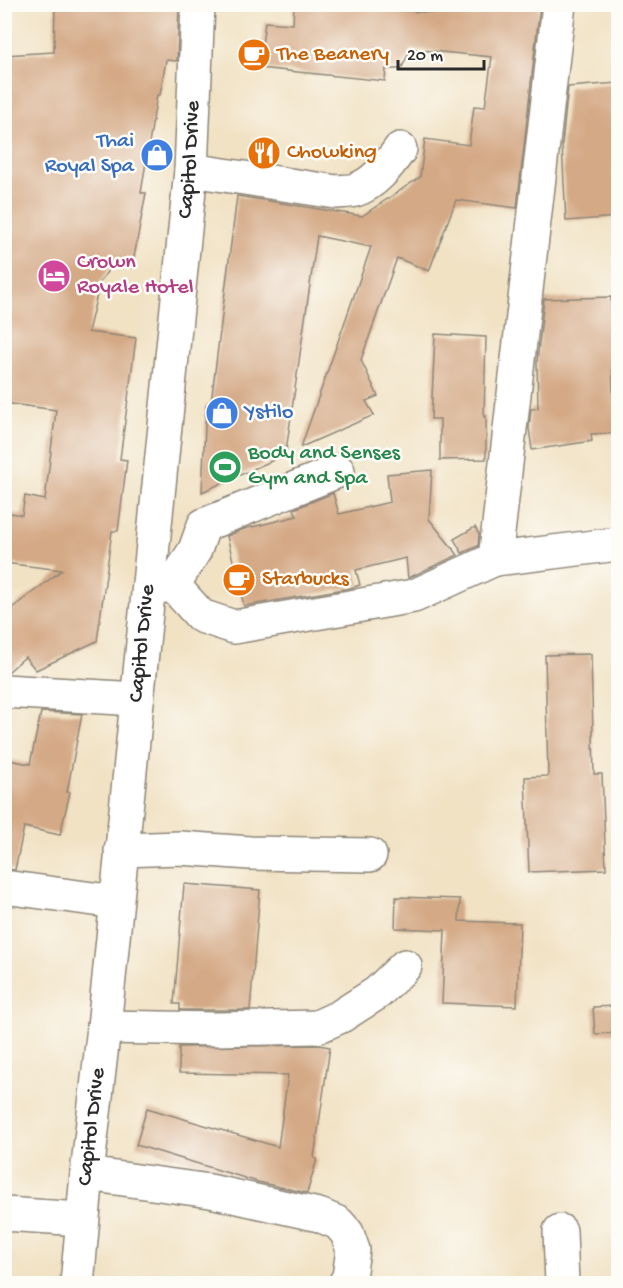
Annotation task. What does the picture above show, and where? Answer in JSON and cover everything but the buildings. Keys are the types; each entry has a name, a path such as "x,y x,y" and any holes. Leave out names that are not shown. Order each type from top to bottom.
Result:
{"street":[{"name":"Capitol Drive","path":"77,1284 137,699 160,587 191,170 198,4"},
{"path":"495,559 560,4"},
{"path":"191,170 336,192 354,190 372,180 388,166 400,149"},
{"path":"338,471 204,525 195,550 160,587 201,616 234,627 414,596 495,559 618,544"},
{"path":"4,691 137,699"},
{"path":"121,850 180,848 250,853 370,855"},
{"path":"4,887 116,902"},
{"path":"104,1027 217,1029 317,1027 341,1016 376,993 405,966"},
{"path":"87,1174 210,1191 319,1215 338,1223 347,1233 353,1250 349,1276 345,1284"},
{"path":"4,1214 82,1219"},
{"path":"560,1231 562,1284"}],"place":[{"name":"The Beanery","path":"254,55"},
{"name":"Chowking","path":"264,153"},
{"name":"Thai Royal Spa","path":"157,155"},
{"name":"Crown Royale Hotel","path":"54,276"},
{"name":"Ystilo","path":"222,413"},
{"name":"Body and Senses Gym and Spa","path":"225,467"},
{"name":"Starbucks","path":"239,580"}]}
